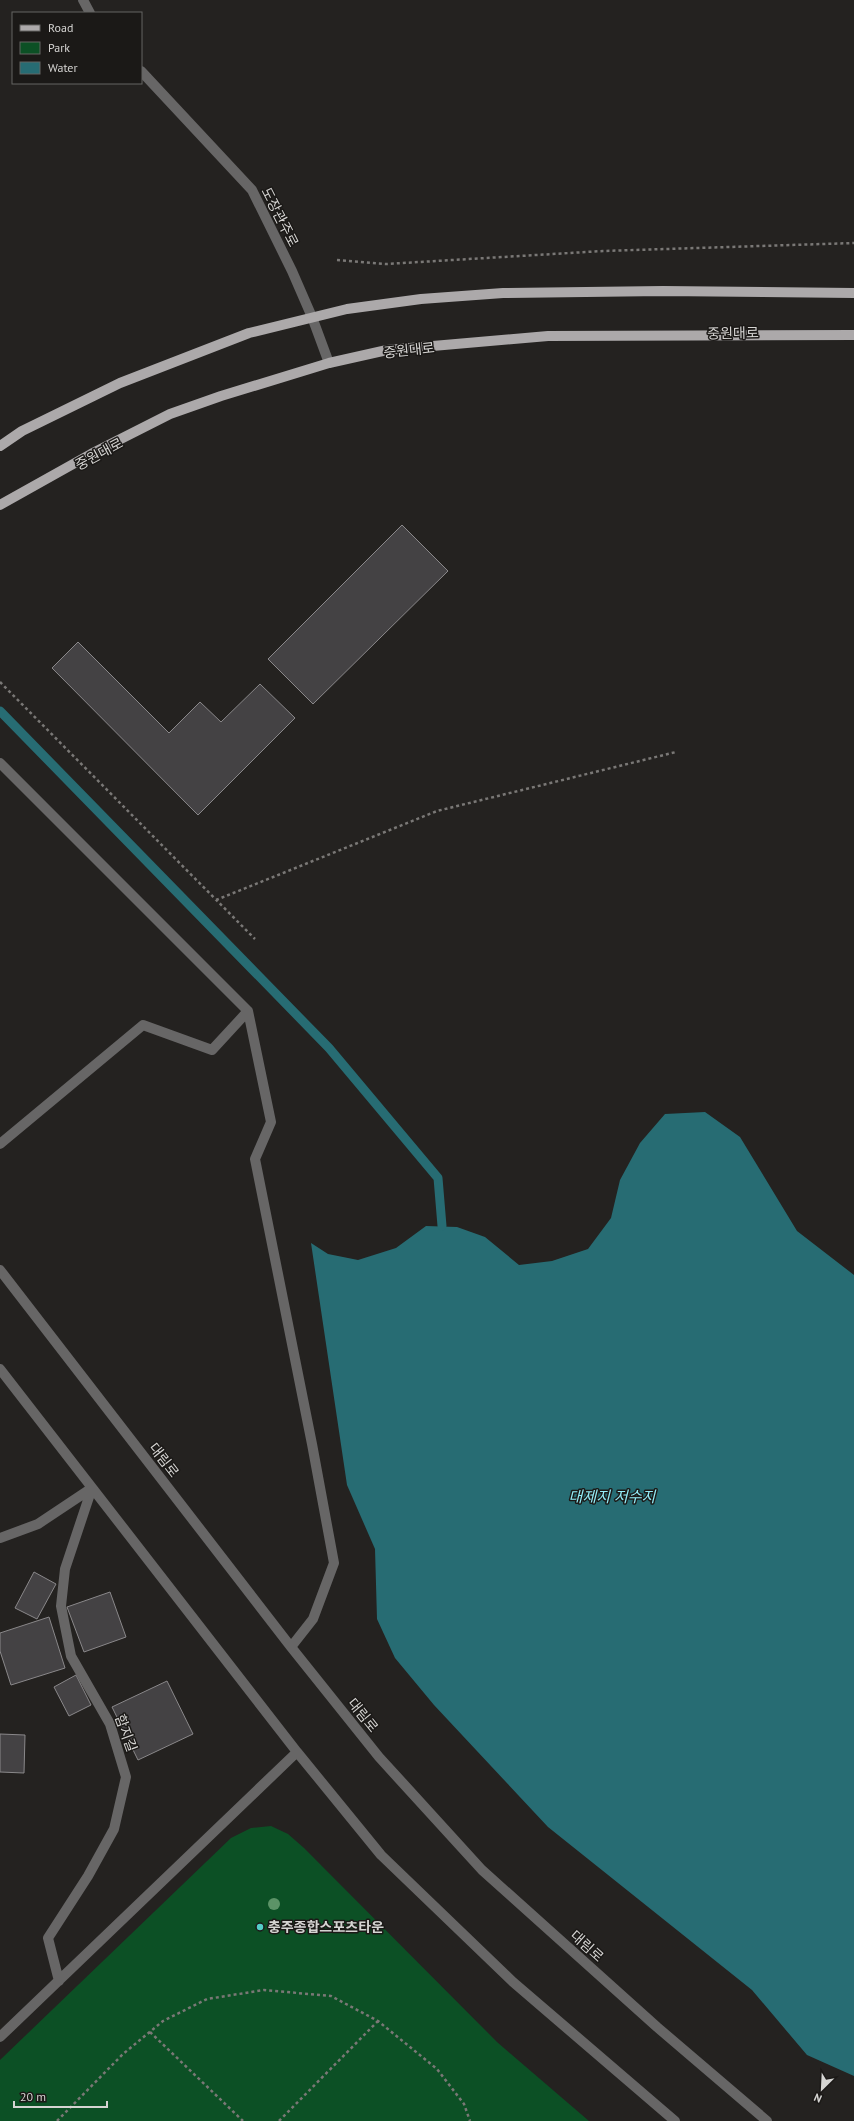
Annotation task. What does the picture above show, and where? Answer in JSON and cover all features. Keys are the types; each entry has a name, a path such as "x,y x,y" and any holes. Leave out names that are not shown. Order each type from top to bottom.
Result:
{"main road":[{"path":"0,446 22,431 120,382 249,333 347,310 421,299 503,293 663,291 854,293"},
{"name":"중원대로","path":"0,505 91,454 170,414 229,393 329,363 387,350 548,336 854,335"}],"street":[{"path":"83,0 89,12"},
{"name":"도장관주로","path":"142,72 252,190 292,271 312,317 329,363"},
{"path":"0,763 248,1011 271,1122 255,1160 312,1444 334,1563 313,1619 291,1647"},
{"path":"0,1144 143,1025 212,1050 248,1011"},
{"name":"대림로","path":"0,1270 291,1647 379,1757 482,1870 657,2027 767,2121"},
{"path":"0,1369 297,1752 381,1855 513,1982 674,2121"},
{"path":"0,1538 38,1524 92,1488"},
{"name":"함지길","path":"59,1981 48,1938 88,1876 114,1829 126,1777 110,1724 71,1656 61,1606 65,1569 92,1488"},
{"path":"0,2037 297,1752"}],"path":[{"path":"337,260 386,264 603,251 854,244"},
{"path":"0,682 256,939"},
{"path":"216,900 437,812 676,752"},
{"path":"57,2121 123,2054 163,2021 207,1999 264,1990 331,1996 378,2021 437,2069 464,2104 470,2121"},
{"path":"280,2121 378,2021"},
{"path":"150,2032 242,2121"}],"green space":[{"name":"충주종합스포츠타운","path":"271,1826 288,1834 304,1848 497,2042 589,2121 0,2121 0,2060 231,1838 251,1828"}],"water":[{"name":"대제지 저수지","path":"705,1112 740,1137 797,1231 854,1275 854,2076 807,2055 752,1990 548,1827 434,1705 395,1658 377,1619 375,1549 347,1485 311,1243 328,1254 358,1260 396,1248 426,1226 457,1227 485,1237 519,1265 552,1261 588,1249 611,1218 620,1180 640,1143 665,1114"}],"building":[{"path":"402,525 448,571 313,704 268,659"},
{"path":"78,642 169,733 200,702 221,722 260,684 295,718 198,815 52,668"},
{"path":"34,1572 56,1584 37,1619 15,1608"},
{"path":"110,1592 126,1637 84,1652 67,1607"},
{"path":"49,1617 65,1668 11,1685 0,1651 0,1633"},
{"path":"76,1675 91,1705 69,1716 54,1687"},
{"path":"167,1681 193,1734 138,1760 112,1707"},
{"path":"0,1734 25,1735 24,1773 0,1772"}],"waterway":[{"path":"0,711 329,1048 438,1178 442,1226"}],"place":[{"name":"충주종합스포츠타운","path":"260,1927"}]}
